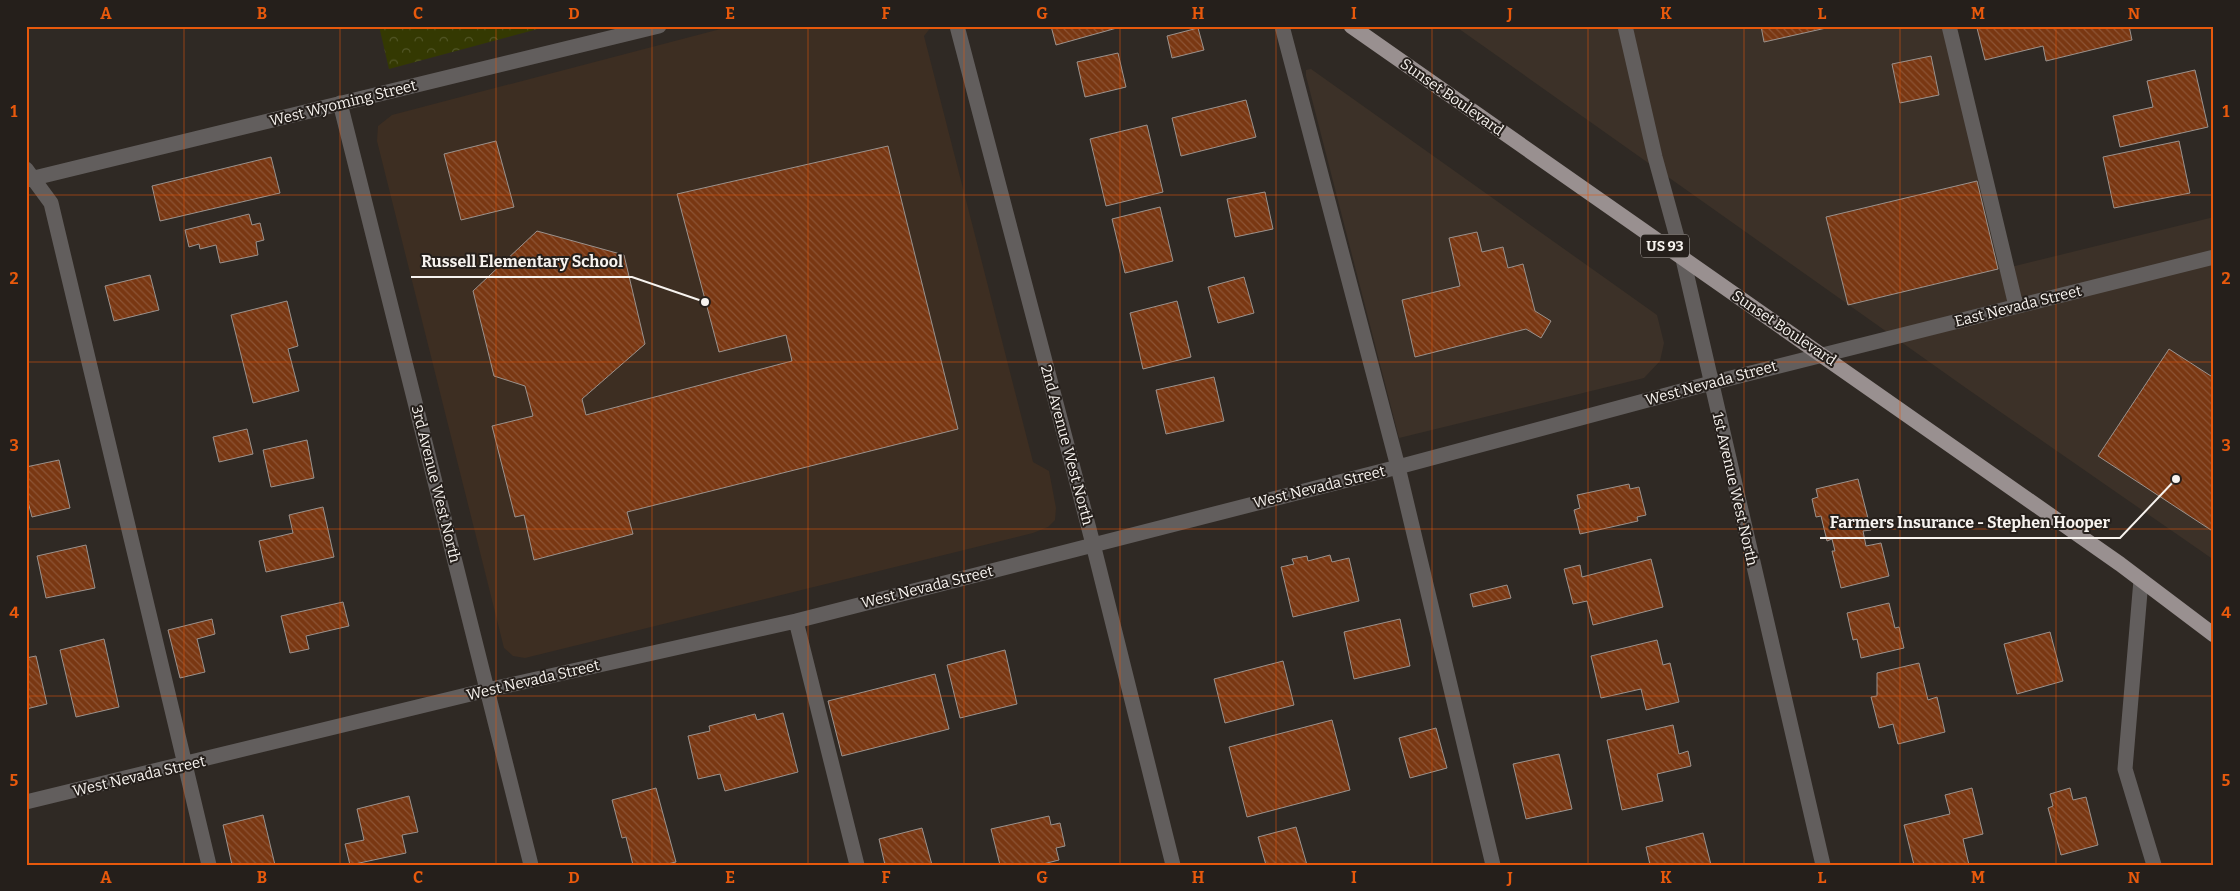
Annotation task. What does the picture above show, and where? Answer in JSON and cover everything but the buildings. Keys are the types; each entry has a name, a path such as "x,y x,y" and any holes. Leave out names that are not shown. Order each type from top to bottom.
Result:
{"main road":[{"name":"Sunset Boulevard","path":"1351,26 1683,259 1823,354 2141,580 2214,635"}],"street":[{"name":"West Wyoming Street","path":"28,176 659,26"},
{"name":"2nd Avenue West North","path":"957,26 1093,544 1173,865"},
{"path":"1282,26 1398,467 1493,865"},
{"name":"1st Avenue West North","path":"1625,26 1656,157 1683,259 1710,383 1823,865"},
{"path":"1948,26 2016,306"},
{"name":"3rd Avenue West North","path":"340,103 531,865"},
{"path":"28,176 51,202 209,865"},
{"name":"East Nevada Street","path":"1823,354 2214,257"},
{"name":"West Nevada Street","path":"26,802 185,766 487,690 796,621 1398,467 1823,354"},
{"path":"2141,580 2124,769 2154,865"},
{"path":"796,621 857,865"}],"shaded area":[{"path":"732,26 932,26 924,36 1033,462 1049,471 1056,508 1055,520 1048,527 1033,533 525,658 513,656 504,648 377,141 378,126 392,115"},
{"path":"1455,26 1949,26 2007,268 2214,217 2214,560 1966,388"},
{"path":"1311,69 1657,315 1664,343 1660,361 1644,378 1399,438 1306,76 1306,70"}],"green space":[{"path":"379,26 549,26 389,69"}],"place":[{"name":"Russell Elementary School","path":"705,302"},
{"name":"Farmers Insurance - Stephen Hooper","path":"2176,479"}]}
